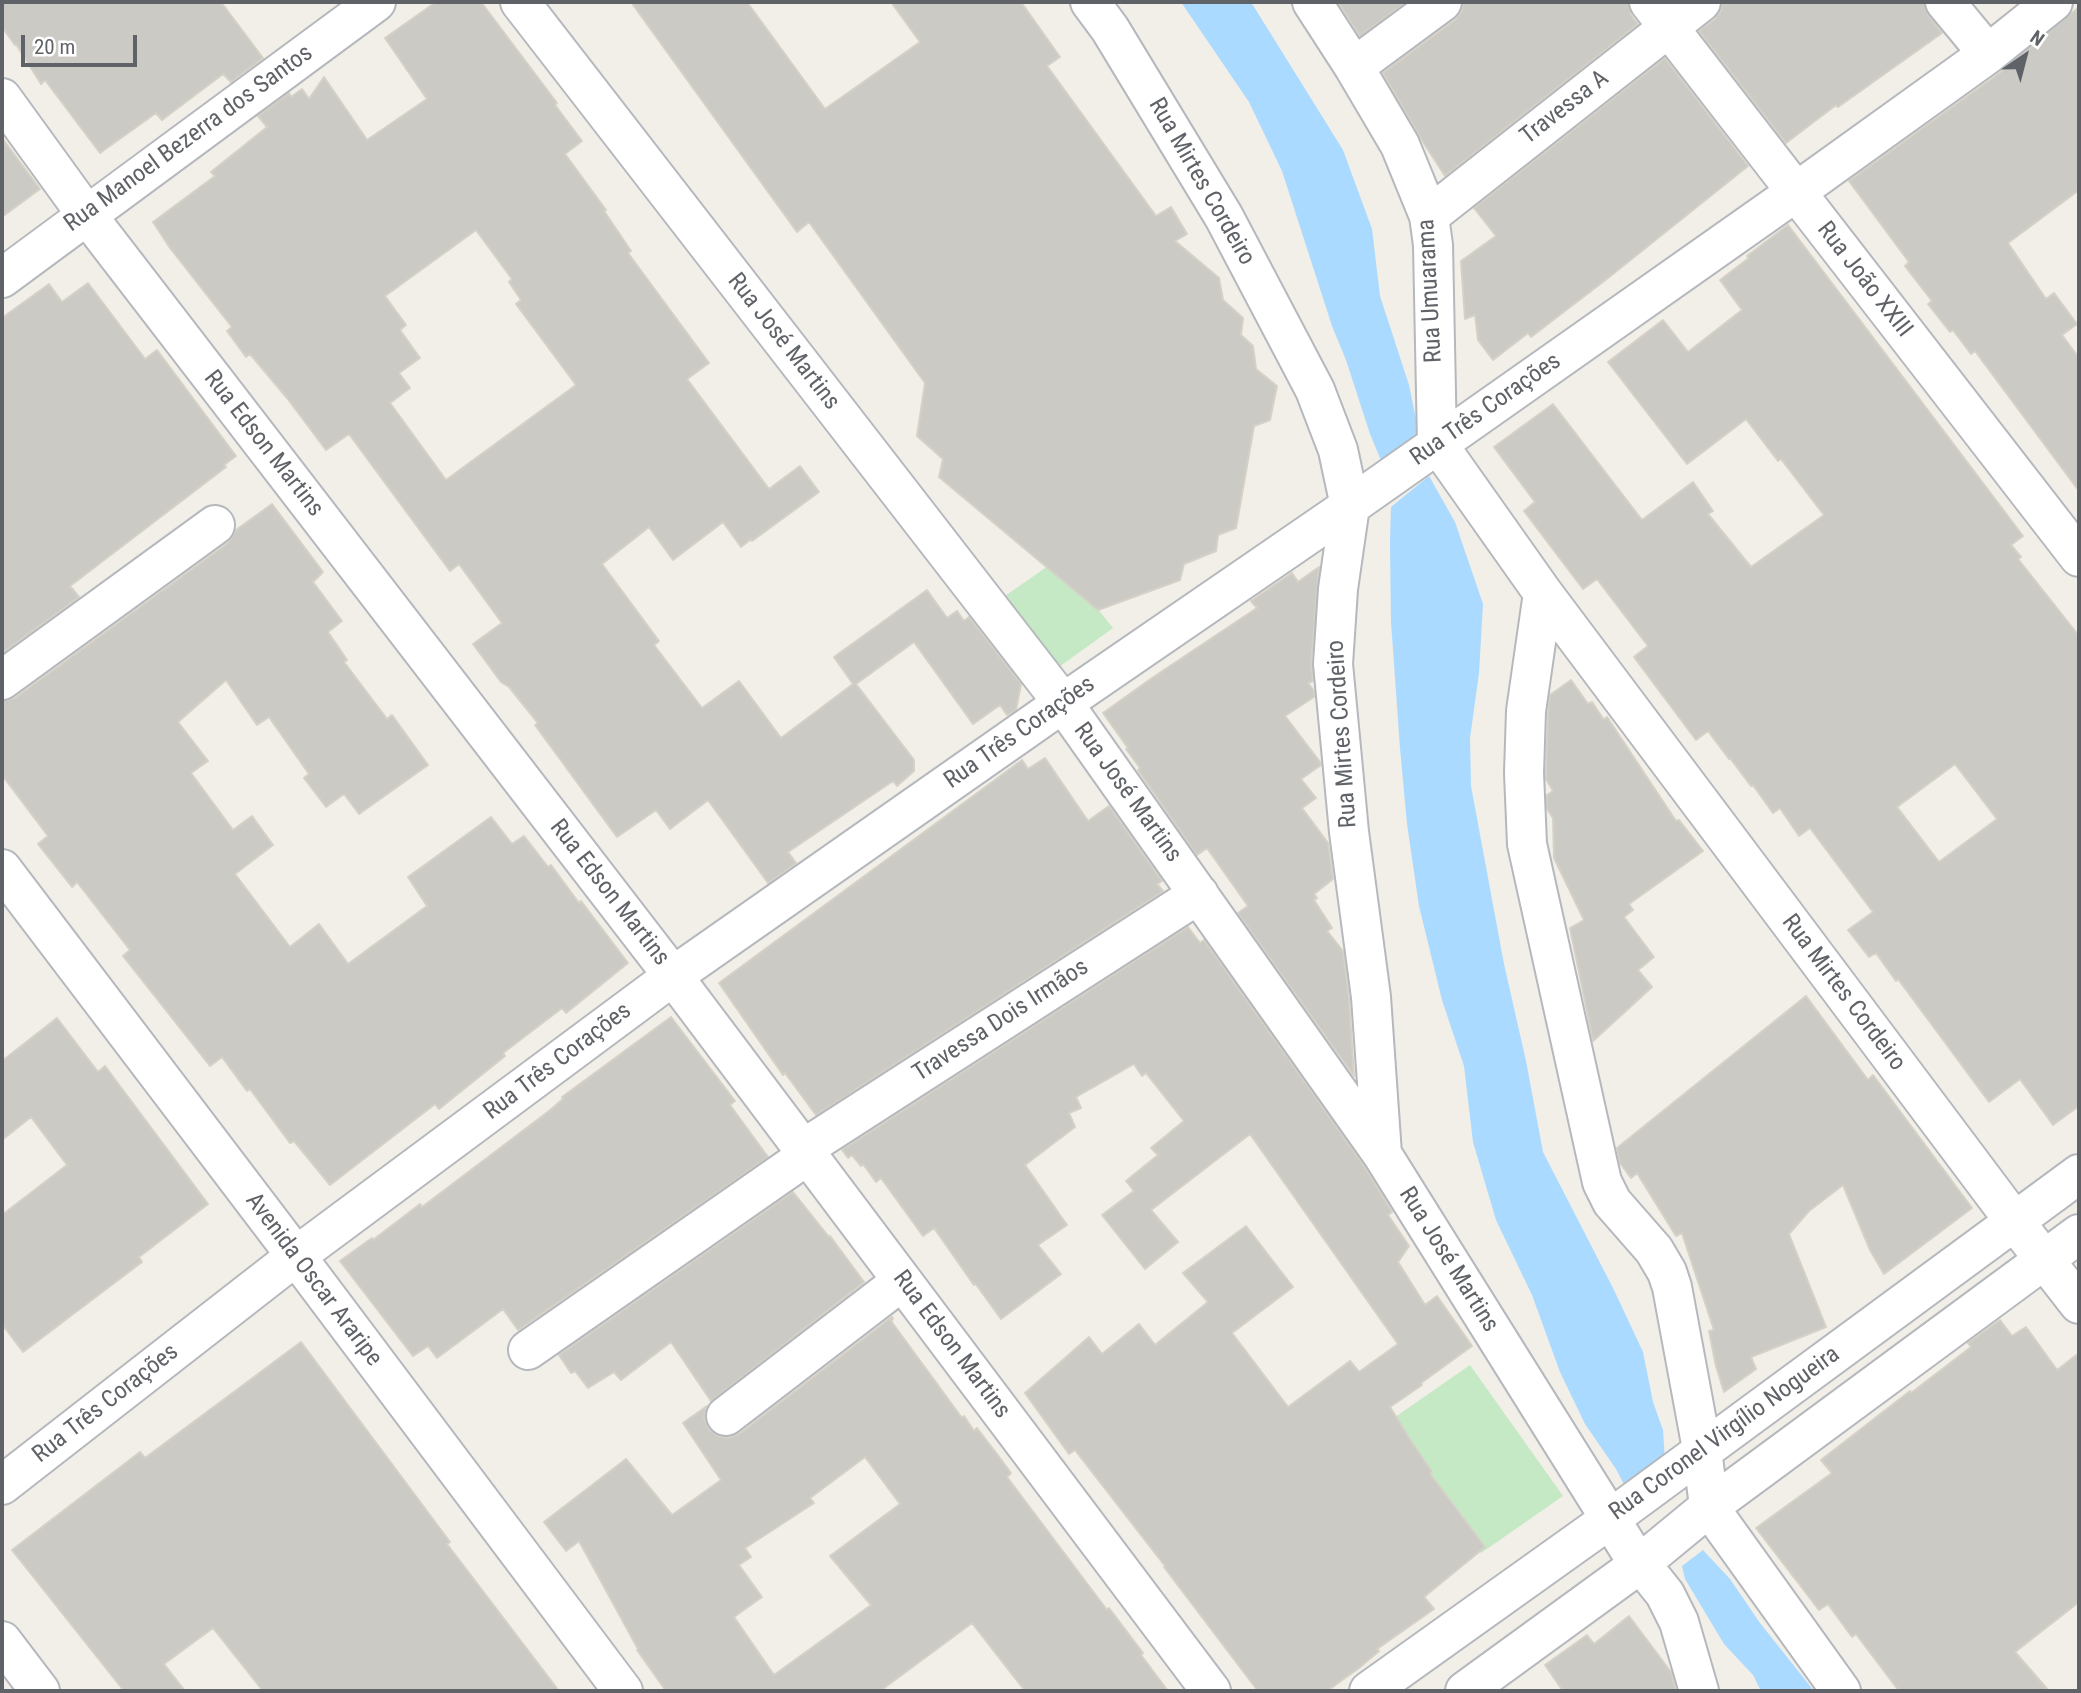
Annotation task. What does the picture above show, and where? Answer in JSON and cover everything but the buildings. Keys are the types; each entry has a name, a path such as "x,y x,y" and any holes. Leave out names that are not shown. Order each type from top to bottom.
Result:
{"street":[{"name":"Rua Manoel Bezerra dos Santos","path":"2,278 376,2"},
{"name":"Rua José Martins","path":"520,2 1063,703 1382,1154 1629,1549 1665,1594 1679,1622 1699,1691"},
{"name":"Rua Mirtes Cordeiro","path":"1090,2 1110,29 1224,216 1315,390 1338,450 1350,506 1338,589 1334,664 1349,832 1371,997 1382,1154"},
{"name":"Rua Umuarama","path":"1312,2 1400,145 1429,216 1433,245 1437,443"},
{"path":"1354,68 1442,2"},
{"name":"Travessa A","path":"1429,216 1658,14 1702,2"},
{"path":"1945,2 1988,54"},
{"name":"Rua Três Corações","path":"2,1485 296,1256 673,976 1350,506 1796,192 1988,54 2053,2"},
{"name":"Rua João XXIII","path":"1658,14 2079,557"},
{"name":"Rua Edson Martins","path":"2,98 86,214 673,976 1211,1691"},
{"name":"Rua Mirtes Cordeiro","path":"1437,443 1543,593 2079,1304"},
{"path":"2,680 215,526"},
{"path":"1543,593 1526,711 1524,772 1527,844 1602,1182 1612,1202 1654,1250 1672,1287 1702,1449 1709,1507 1840,1691"},
{"name":"Avenida Oscar Araripe","path":"2,869 623,1691"},
{"name":"Travessa Dois Irmãos","path":"528,1350 805,1152 1199,894"},
{"name":"Rua Coronel Virgílio Nogueira","path":"1370,1691 1610,1519 2079,1174"},
{"name":"Rua Coronel Virgílio Nogueira","path":"1465,1691 1642,1563 1709,1507 2079,1234"},
{"path":"726,1416 902,1281"},
{"path":"2,1641 40,1691"}],"green space":[{"path":"1058,559 1113,628 1059,667 1005,596"},
{"path":"1470,1365 1563,1496 1481,1553 1388,1422"}],"water":[{"path":"1181,2 1251,2 1343,150 1372,229 1380,296 1409,385 1420,439 1385,470 1332,326 1282,171 1249,102"},
{"path":"1429,476 1455,522 1483,604 1479,673 1470,738 1471,786 1543,1152 1643,1352 1653,1402 1663,1430 1665,1462 1628,1492 1616,1469 1585,1424 1560,1372 1532,1295 1496,1220 1473,1142 1464,1066 1442,1000 1419,906 1407,824 1400,748 1391,622 1390,542 1391,507"},
{"path":"1703,1550 1730,1579 1760,1623 1814,1691 1761,1691 1753,1675 1724,1644 1685,1579 1682,1566"}]}
